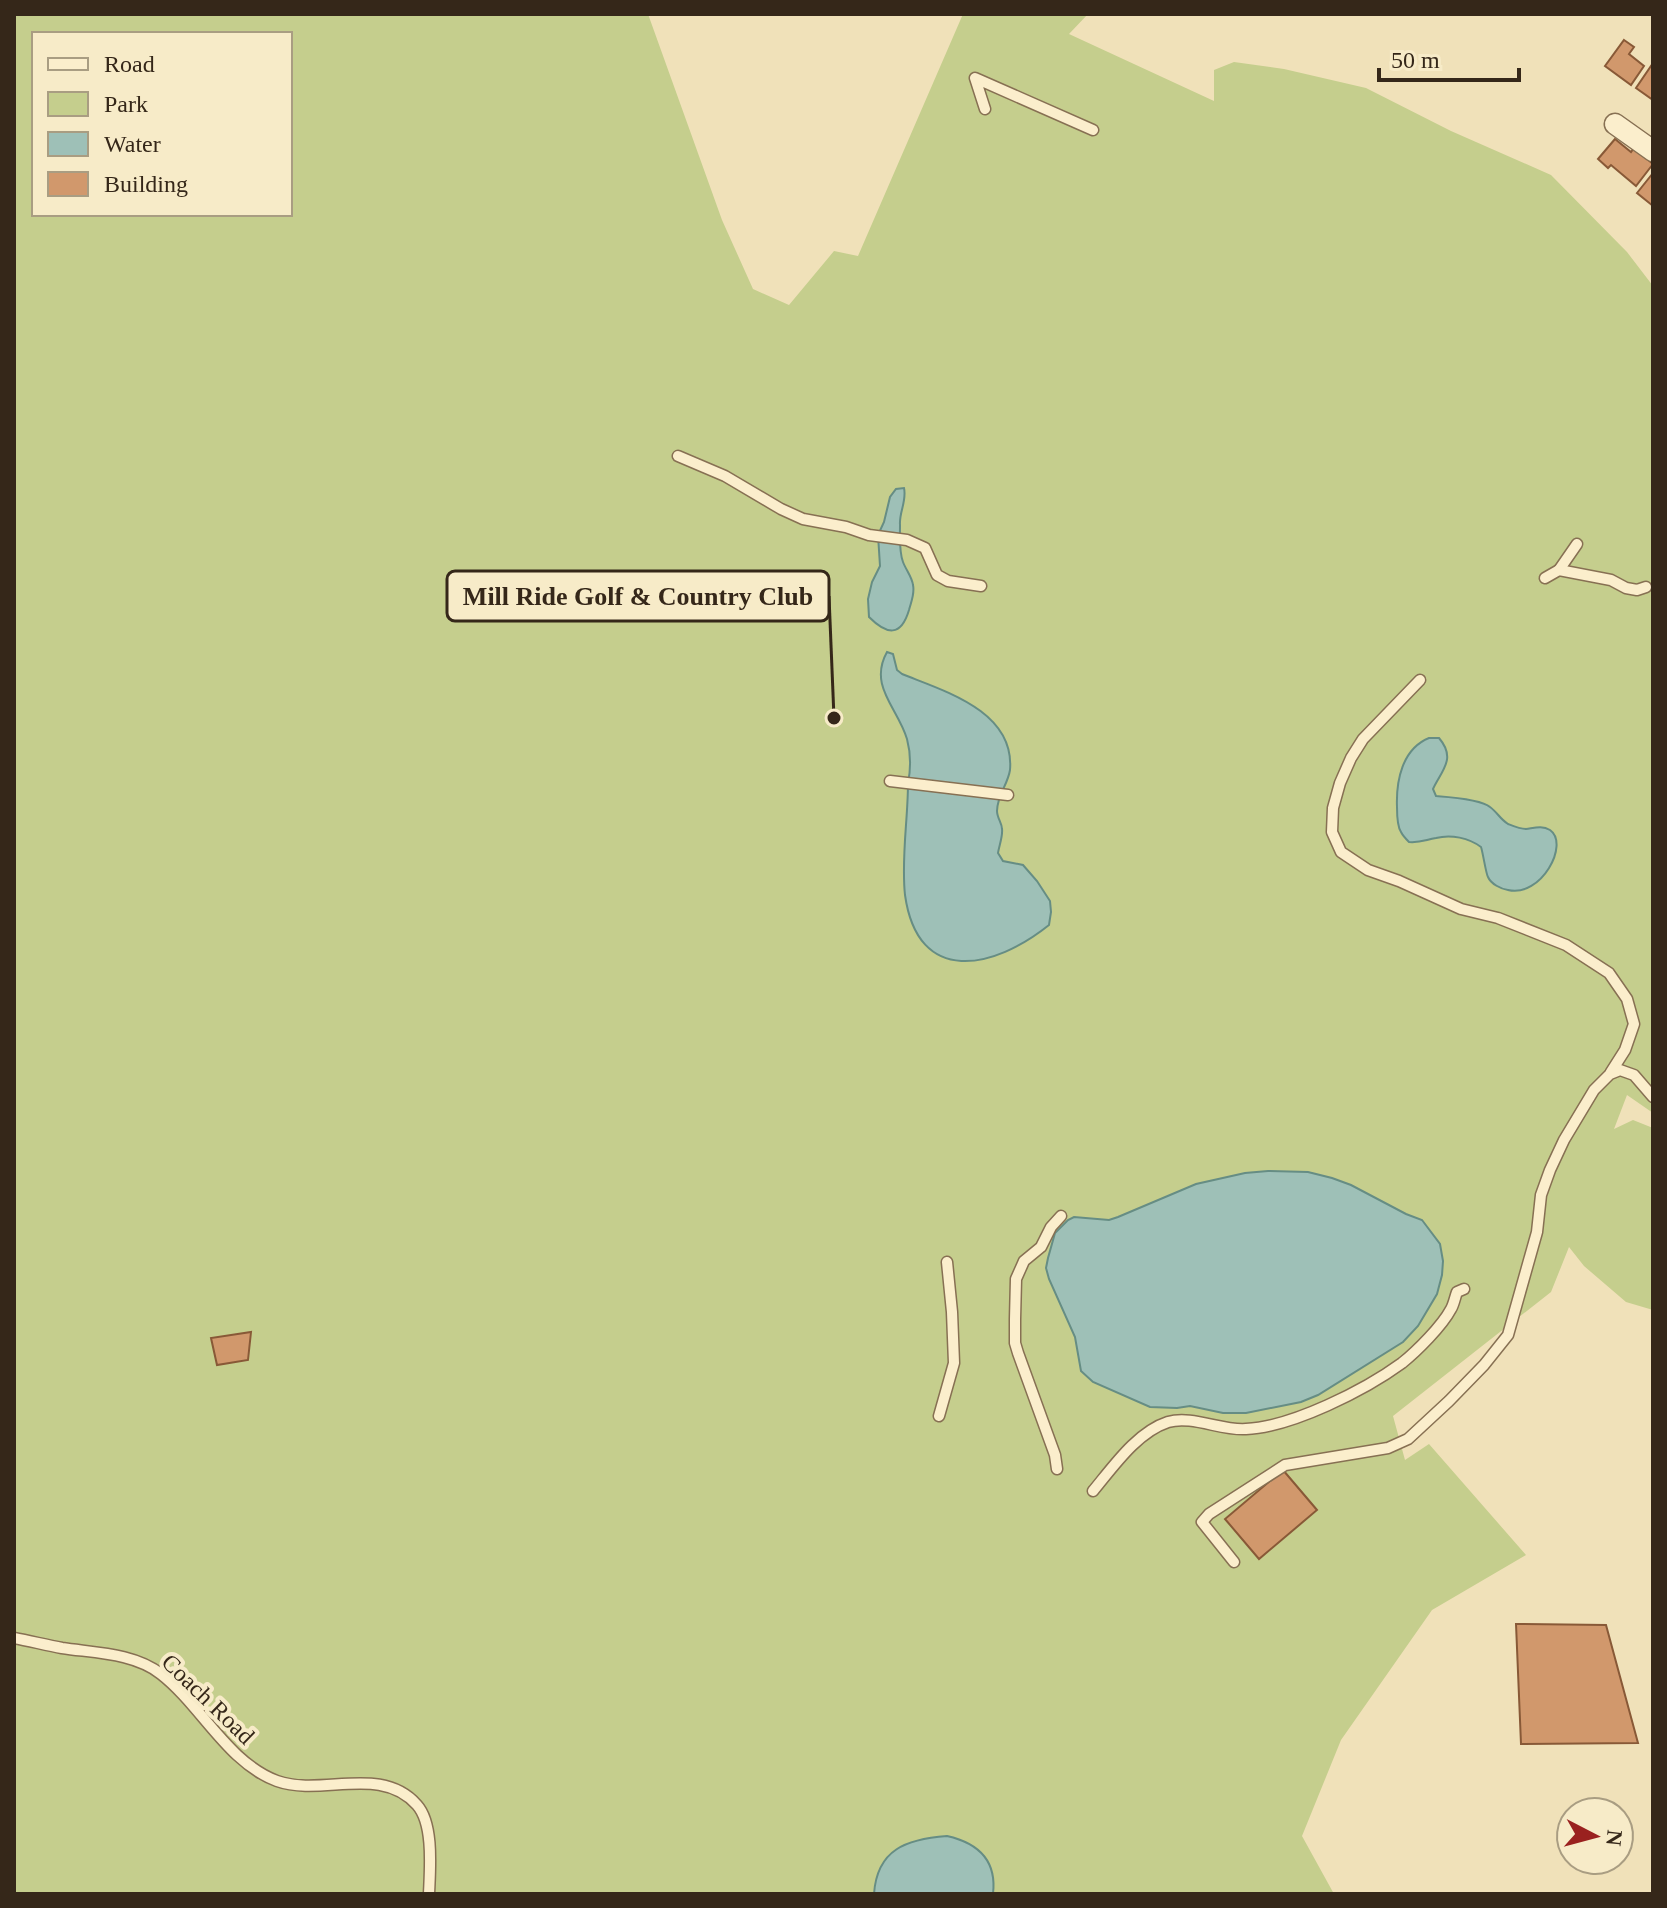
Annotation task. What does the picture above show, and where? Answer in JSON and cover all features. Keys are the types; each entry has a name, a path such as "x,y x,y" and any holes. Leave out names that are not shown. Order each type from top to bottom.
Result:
{"street":[{"path":"1615,124 1652,147"}],"lane":[{"path":"985,109 975,78 1093,130"},
{"path":"678,456 725,476 803,519 869,535 907,540 925,548 937,575 948,581 981,586"},
{"path":"1545,578 1559,570 1577,544"},
{"path":"1559,570 1611,580 1626,588 1637,590 1646,587"},
{"path":"1234,1562 1202,1522 1209,1514 1285,1465 1388,1448 1408,1439 1484,1365 1508,1335 1537,1232 1541,1195 1550,1170 1581,1110 1625,1050 1634,1024 1627,999 1609,973 1566,945 1498,918 1461,909 1368,870 1341,852 1332,832 1333,808 1351,758 1363,739 1420,680"},
{"path":"890,781 1008,795"},
{"path":"1610,1074 1620,1070 1634,1075 1653,1097"},
{"path":"1057,1469 1055,1455 1015,1343 1016,1279 1024,1261 1041,1247 1051,1227 1061,1216"},
{"path":"939,1416 954,1363 947,1262"},
{"path":"1093,1491 1131,1447 1159,1426 1179,1420 1235,1429 1265,1428 1368,1385 1403,1362 1452,1308 1457,1292 1464,1289"},
{"name":"Coach Road","path":"14,1638 141,1663 161,1674 247,1764 277,1781 309,1787 356,1783 394,1787 418,1806 427,1829 430,1848 429,1894"}],"green space":[{"path":"14,14 648,14 722,220 753,289 789,305 834,251 858,256 963,14 1088,14 1069,34 1214,101 1214,70 1234,62 1284,69 1366,88 1451,131 1551,175 1627,252 1653,286 1653,1113 1627,1095 1614,1129 1633,1120 1653,1128 1653,1310 1626,1302 1584,1266 1569,1247 1551,1292 1393,1416 1405,1460 1429,1444 1526,1555 1432,1610 1341,1740 1302,1836 1334,1894 14,1894"}],"water":[{"path":"904,488 900,549 914,592 902,625 898,629 887,630 869,617 868,599 880,566 878,535 890,497 896,489"},
{"path":"887,652 893,654 897,670 902,674 956,696 989,718 1001,732 1009,750 1010,770 997,806 1002,832 998,853 1003,861 1023,865 1050,901 1051,912 1049,925 1005,952 983,959 961,961 942,957 925,945 913,925 904,881 910,756 903,728 883,686 882,664"},
{"path":"1429,738 1439,738 1447,752 1446,765 1433,789 1436,796 1480,802 1508,824 1524,829 1544,828 1555,837 1557,846 1549,868 1531,886 1508,890 1494,884 1487,875 1481,847 1471,841 1448,836 1409,842 1403,835 1397,817 1402,767 1412,750"},
{"path":"1268,1171 1308,1172 1332,1178 1422,1220 1440,1244 1443,1261 1437,1294 1418,1326 1403,1342 1318,1395 1301,1402 1246,1413 1223,1413 1190,1406 1150,1407 1093,1382 1081,1371 1075,1337 1046,1268 1055,1233 1074,1217 1109,1220 1196,1184"},
{"path":"947,1836 968,1843 983,1855 992,1872 993,1894 874,1894 881,1866 897,1849 919,1840"}],"building":[{"path":"1624,40 1634,47 1629,54 1644,66 1631,85 1605,66"},
{"path":"1653,63 1653,100 1636,88"},
{"path":"1615,139 1631,152 1634,148 1653,164 1636,186 1611,165 1608,168 1598,159"},
{"path":"1653,173 1653,206 1637,193"},
{"path":"251,1332 248,1360 217,1365 211,1338"},
{"path":"1283,1470 1317,1510 1259,1559 1225,1519"},
{"path":"1516,1624 1606,1625 1638,1743 1521,1744"}],"place":[{"name":"Mill Ride Golf & Country Club","path":"834,718"}]}
